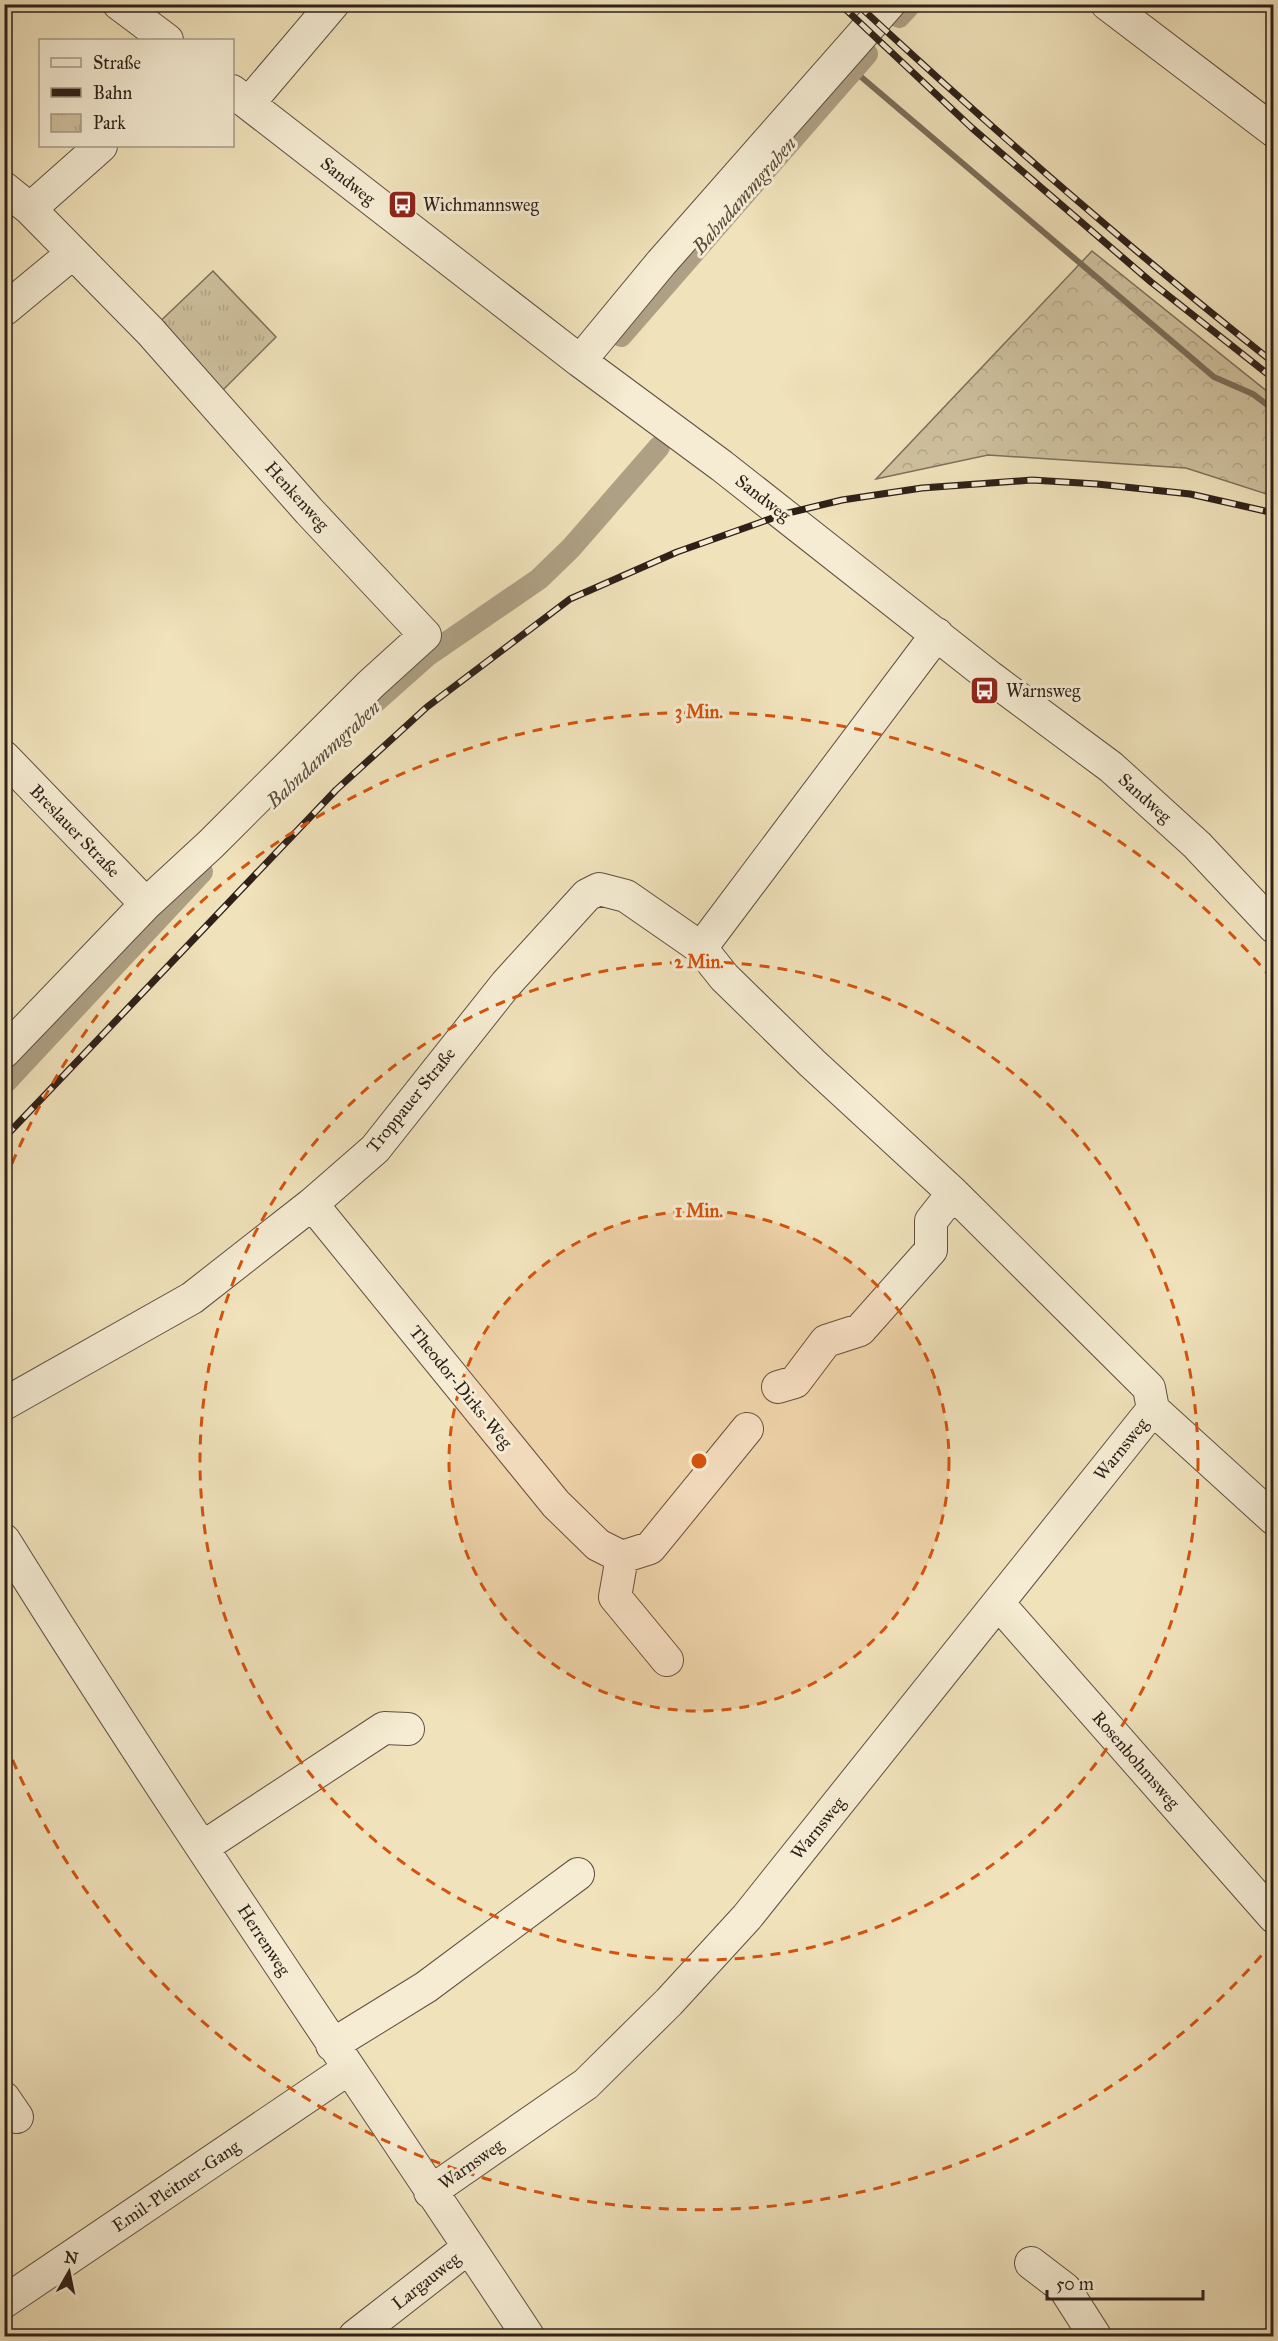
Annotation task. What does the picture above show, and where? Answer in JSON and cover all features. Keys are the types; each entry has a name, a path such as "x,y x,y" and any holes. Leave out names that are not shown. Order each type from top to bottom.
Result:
{"street":[{"path":"119,4 165,39"},
{"path":"241,97 333,4"},
{"path":"580,361 662,263 889,4"},
{"path":"1107,4 1274,131"},
{"name":"Sandweg","path":"241,97 580,361 730,472 1130,783 1197,845 1274,927"},
{"path":"30,209 100,147"},
{"name":"Henkenweg","path":"4,188 30,209 150,331 309,511 425,634 371,684 211,844 146,904"},
{"path":"4,310 73,253"},
{"path":"701,948 937,634"},
{"name":"Breslauer Straße","path":"4,757 146,904"},
{"name":"Troppauer Straße","path":"4,1404 192,1298 312,1204 375,1149 507,982 587,895 599,889 626,896 701,948"},
{"path":"4,1052 146,904"},
{"name":"Warnsweg","path":"430,2192 586,2084 669,2002 747,1917 1153,1409 1149,1388 954,1193 812,1063 724,977 701,948"},
{"path":"778,1387 795,1382 826,1341 860,1330 931,1250 931,1221 954,1193"},
{"name":"Theodor-Dirks-Weg","path":"312,1204 556,1504 598,1545 622,1557"},
{"path":"1153,1409 1274,1519"},
{"path":"667,1660 615,1597 622,1557 650,1548 747,1429"},
{"name":"Herrenweg","path":"4,1540 79,1659 340,2057 528,2337"},
{"name":"Rosenbohmsweg","path":"998,1603 1274,1917"},
{"path":"203,1847 384,1728 408,1729"},
{"name":"Emil-Pleitner-Gang","path":"4,2302 340,2057 426,1987 578,1874"},
{"name":"Largauweg","path":"355,2337 469,2247"},
{"path":"1031,2263 1065,2289 1095,2337"}],"green space":[{"path":"1092,251 1273,396 1273,496 1186,468 988,455 876,479"},
{"path":"213,271 276,337 213,400 150,331"}],"waterway":[{"name":"Bahndammgraben","path":"899,17 911,4"},
{"name":"Bahndammgraben","path":"621,336 867,54"},
{"path":"853,70 1214,377 1253,394 1274,410"},
{"name":"Bahndammgraben","path":"355,720 427,656 539,579 571,548 659,447"},
{"name":"Bahndammgraben","path":"4,1084 202,872"}],"railway":[{"path":"840,4 972,128 1151,282 1274,379"},
{"path":"857,4 1062,188 1274,363"},
{"path":"4,1138 336,790 427,707 570,599 677,552 784,514 842,500 922,488 1032,480 1097,484 1190,494 1274,513"}],"place":[{"name":"Wichmannsweg","path":"402,205"},
{"name":"Warnsweg","path":"985,691"}]}
